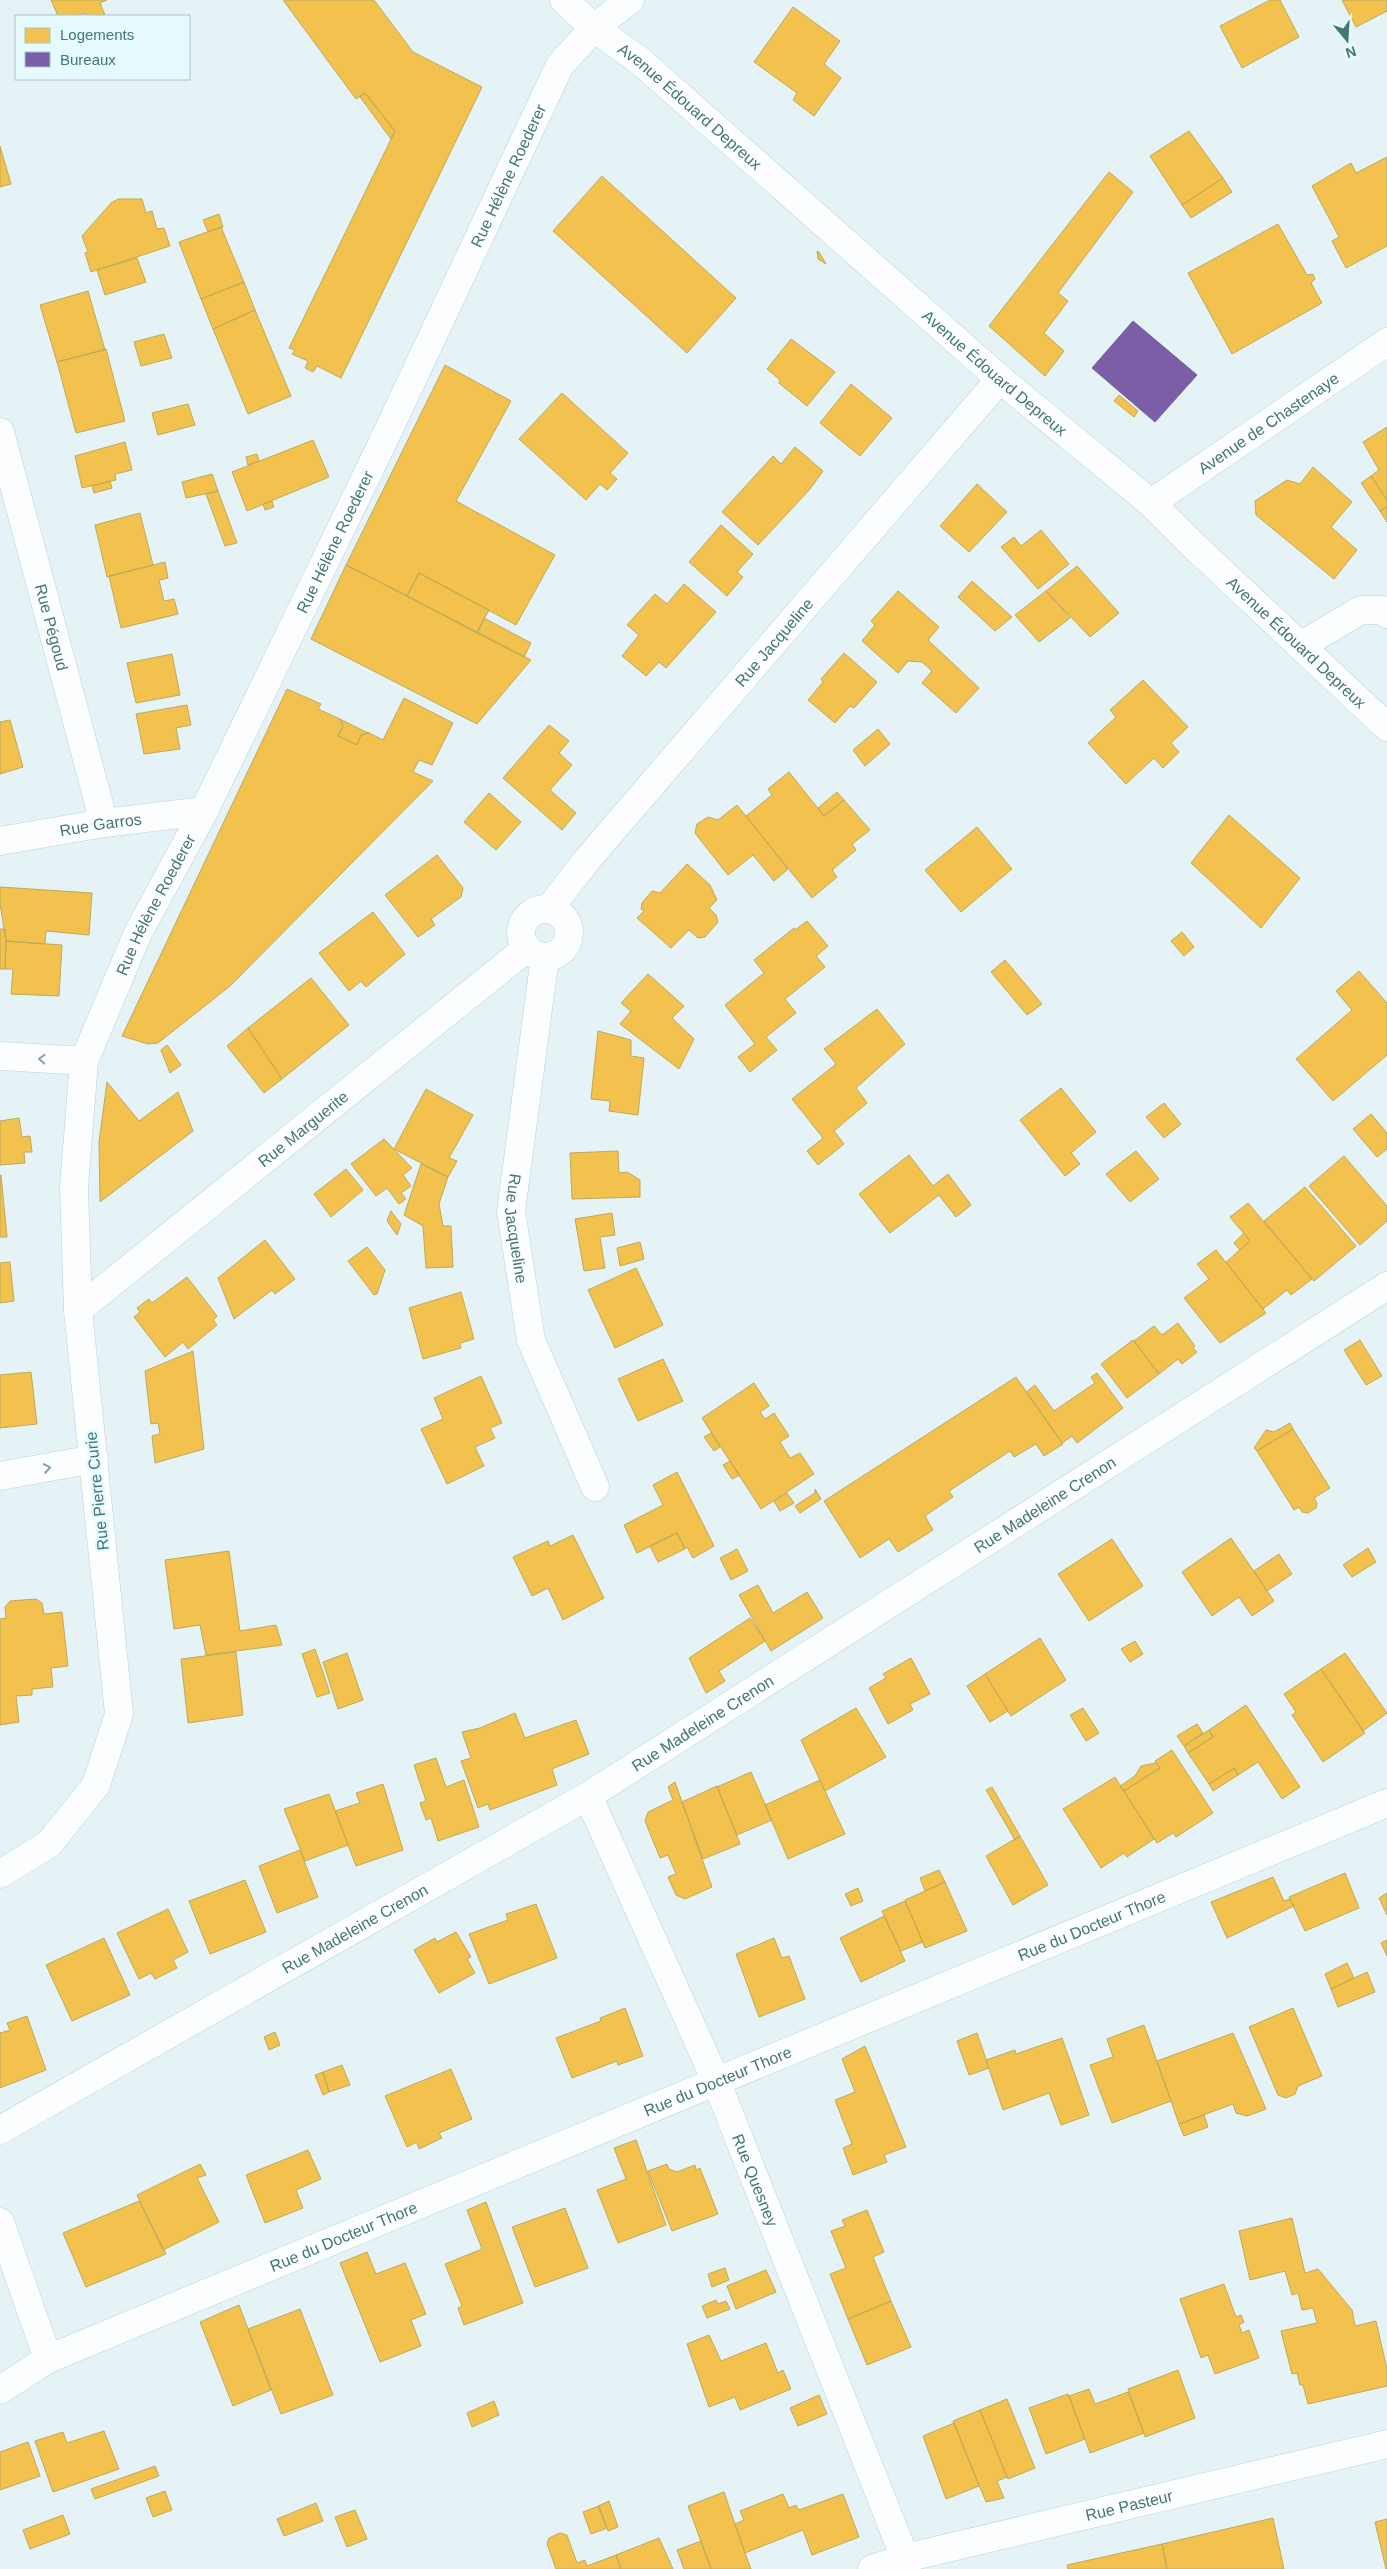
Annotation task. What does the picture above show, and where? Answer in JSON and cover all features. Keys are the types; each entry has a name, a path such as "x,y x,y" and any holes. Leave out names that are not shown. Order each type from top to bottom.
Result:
{"street":[{"name":"Avenue Édouard Depreux","path":"564,0 594,28 639,60 1000,379 1151,502 1193,545 1387,726"},
{"name":"Rue Hélène Roederer","path":"84,1061 138,933 204,811 380,448 560,65 594,28 630,0"},
{"name":"Avenue de Chastenaye","path":"1151,502 1387,342"},
{"name":"Rue Jacqueline","path":"550,909 592,854 1000,379"},
{"name":"Rue Pégoud","path":"0,432 104,823"},
{"path":"1300,646 1361,610 1383,610 1387,614"},
{"name":"Rue Garros","path":"0,841 104,823 204,811"},
{"path":"550,909 563,917 569,931 565,946 552,955 536,952 522,934 525,921 536,911 550,909"},
{"name":"Rue Jacqueline","path":"536,952 511,1211 531,1340 594,1487"},
{"name":"Rue Marguerite","path":"78,1310 536,952"},
{"path":"0,1056 84,1061"},
{"name":"Rue Pierre Curie","path":"0,1874 49,1844 96,1784 119,1714 78,1310 74,1188 84,1061"},
{"name":"Rue Madeleine Crenon","path":"0,2130 588,1796 1387,1286"},
{"path":"0,1476 94,1460"},
{"name":"Rue Quesney","path":"588,1796 718,2083 905,2563"},
{"name":"Rue du Docteur Thore","path":"48,2359 718,2083 1387,1803"},
{"path":"0,2222 48,2359 0,2390"},
{"name":"Rue Pasteur","path":"872,2569 905,2563 1387,2444"}],"building: Logements":[{"path":"51,0 107,0 100,3 105,15 86,15 85,13 79,15 58,15"},
{"path":"283,0 374,0 413,52 482,87 341,378 317,366 313,372 305,368 308,361 292,354 295,350 289,348 395,131 365,93 356,99"},
{"path":"1270,0 1280,0 1299,37 1242,68 1220,26"},
{"path":"1342,0 1387,0 1387,11 1356,27"},
{"path":"793,7 840,41 824,64 841,78 814,116 793,100 797,93 754,62"},
{"path":"365,93 395,131 391,139 360,97"},
{"path":"1189,131 1223,178 1182,205 1150,156"},
{"path":"0,146 11,184 0,187"},
{"path":"1387,157 1387,246 1346,268 1332,241 1339,237 1312,186 1351,163 1356,173"},
{"path":"1109,172 1133,192 1058,293 1068,301 1044,333 1064,351 1045,376 989,326"},
{"path":"602,176 736,298 687,353 553,231"},
{"path":"1223,178 1232,192 1191,218 1182,205"},
{"path":"118,199 142,199 146,213 152,211 157,229 164,228 170,246 91,272 85,253 88,252 82,236 111,203"},
{"path":"219,214 223,227 208,232 203,220"},
{"path":"1278,224 1307,275 1313,274 1315,279 1311,283 1322,303 1232,354 1188,273"},
{"path":"221,227 244,282 201,299 179,242"},
{"path":"817,251 819,252 826,264 818,259"},
{"path":"137,258 146,282 105,295 97,270"},
{"path":"244,282 255,310 213,329 201,299"},
{"path":"88,291 105,350 57,362 40,305"},
{"path":"255,310 291,396 248,414 213,329"},
{"path":"164,334 172,358 141,366 134,342"},
{"path":"791,339 835,372 807,406 779,383 780,380 767,369"},
{"path":"106,349 125,421 76,433 57,362"},
{"path":"445,365 511,401 456,501 555,555 516,625 419,573 407,596 346,565"},
{"path":"851,384 892,418 860,456 820,423"},
{"path":"562,393 628,453 610,473 617,479 607,490 600,484 586,500 519,439"},
{"path":"1119,395 1138,411 1134,417 1114,401"},
{"path":"188,404 195,425 158,435 152,413"},
{"path":"1387,427 1387,500 1371,476 1379,470 1363,442"},
{"path":"313,440 329,477 247,511 232,472"},
{"path":"125,442 132,470 115,474 116,480 82,488 75,456"},
{"path":"795,447 823,471 810,489 758,545 722,512 773,456 781,464"},
{"path":"257,454 259,461 248,465 246,457"},
{"path":"1313,467 1352,502 1331,527 1357,550 1334,579 1256,515 1255,501 1287,480 1300,484"},
{"path":"212,474 218,491 186,498 182,482"},
{"path":"1371,476 1387,500 1387,507 1380,511 1361,483"},
{"path":"110,481 112,488 94,493 92,486"},
{"path":"977,484 1007,512 969,552 940,526"},
{"path":"218,491 237,543 225,546 206,494"},
{"path":"272,501 274,507 265,510 263,504"},
{"path":"1387,507 1387,522 1380,511"},
{"path":"140,513 153,565 107,577 95,525"},
{"path":"721,525 753,554 737,572 743,577 727,596 689,562"},
{"path":"1041,530 1069,564 1038,589 1001,547 1014,537 1021,546"},
{"path":"165,562 168,578 159,580 164,601 174,599 178,614 121,628 109,576"},
{"path":"346,565 531,660 477,724 311,639"},
{"path":"1077,566 1119,613 1090,637 1046,591"},
{"path":"419,573 489,610 477,633 407,596"},
{"path":"972,581 1012,617 995,631 958,597"},
{"path":"684,584 716,612 666,668 659,662 646,676 622,656 639,635 627,625 655,594 667,604"},
{"path":"898,591 939,627 928,640 979,688 956,713 922,683 932,671 922,662 908,661 898,673 862,641 875,625 871,621"},
{"path":"1046,591 1070,618 1039,642 1015,615"},
{"path":"484,618 531,643 524,657 477,633"},
{"path":"844,653 877,682 854,708 850,706 835,723 808,700 823,682 821,679"},
{"path":"172,654 180,695 136,703 127,663"},
{"path":"1143,680 1188,727 1171,743 1179,752 1163,768 1154,758 1126,784 1088,743 1116,717 1110,710"},
{"path":"287,689 321,704 318,709 340,719 343,727 338,736 357,745 361,735 369,733 383,740 404,698 453,723 432,765 419,760 413,772 433,781 230,986 158,1043 148,1044 122,1036"},
{"path":"187,705 191,725 176,728 180,749 144,754 136,714"},
{"path":"340,719 369,733 361,735 357,745 338,736 343,727"},
{"path":"10,720 23,767 0,774 0,722"},
{"path":"549,725 569,741 559,753 572,765 550,790 576,813 562,830 503,778"},
{"path":"878,729 890,744 865,766 853,750"},
{"path":"789,772 824,816 844,800 870,830 852,844 856,850 832,870 837,877 812,898 746,816 772,795 768,789"},
{"path":"837,792 844,800 824,816 818,808"},
{"path":"489,793 521,822 496,850 464,822"},
{"path":"737,805 788,869 774,881 753,855 728,875 695,833 697,824 708,817 718,820"},
{"path":"1229,815 1300,878 1261,928 1191,863"},
{"path":"977,827 1012,869 961,912 925,870"},
{"path":"437,855 463,888 461,897 431,919 435,925 418,937 385,895"},
{"path":"687,864 710,885 717,900 709,908 716,915 718,922 705,937 698,938 689,930 671,948 637,918 644,911 641,909 642,903 652,891 660,893"},
{"path":"0,887 92,893 89,935 46,931 45,944 6,941 0,904"},
{"path":"373,912 405,954 366,987 361,981 349,991 319,953"},
{"path":"807,921 828,946 816,956 825,967 785,999 796,1013 766,1037 777,1050 750,1072 738,1057 755,1044 725,1005 764,973 754,960 794,928 795,930"},
{"path":"0,929 5,929 5,969 0,969"},
{"path":"1182,932 1194,947 1184,956 1171,941"},
{"path":"6,941 62,945 59,996 11,994 13,969 5,969"},
{"path":"1005,960 1042,1004 1027,1015 991,972"},
{"path":"1359,971 1387,1003 1387,1055 1333,1101 1296,1059 1352,1010 1336,991"},
{"path":"648,974 684,1006 672,1018 694,1039 679,1069 620,1024 631,1011 621,1003"},
{"path":"311,978 349,1025 282,1079 248,1028"},
{"path":"877,1009 905,1044 856,1088 867,1103 834,1131 844,1144 818,1165 807,1151 823,1138 792,1099 836,1064 824,1049"},
{"path":"248,1028 282,1079 264,1093 227,1046"},
{"path":"598,1031 631,1040 631,1056 644,1058 638,1115 609,1111 610,1101 591,1099"},
{"path":"167,1045 181,1065 170,1073 161,1050"},
{"path":"107,1082 139,1121 178,1092 193,1131 100,1202 99,1142"},
{"path":"1061,1088 1096,1132 1071,1153 1080,1164 1065,1176 1020,1120"},
{"path":"426,1089 473,1115 449,1158 457,1161 448,1177 394,1149"},
{"path":"1164,1103 1181,1124 1164,1138 1146,1117"},
{"path":"1371,1114 1387,1133 1387,1149 1377,1157 1353,1129"},
{"path":"19,1118 22,1137 30,1136 32,1152 24,1152 25,1163 0,1165 0,1121"},
{"path":"384,1139 412,1168 403,1175 411,1186 401,1193 406,1199 399,1204 387,1188 376,1196 351,1164"},
{"path":"618,1151 619,1173 627,1172 640,1180 640,1197 572,1199 570,1153"},
{"path":"1136,1151 1159,1179 1130,1202 1106,1174"},
{"path":"909,1155 933,1186 948,1174 971,1205 956,1217 939,1195 890,1233 859,1194"},
{"path":"1344,1156 1387,1206 1387,1221 1360,1245 1309,1186"},
{"path":"421,1164 448,1177 439,1204 443,1226 451,1226 453,1267 426,1268 423,1226 404,1215"},
{"path":"346,1169 363,1190 331,1217 314,1194"},
{"path":"1,1175 7,1237 0,1237"},
{"path":"1305,1187 1356,1246 1314,1281 1264,1221"},
{"path":"1248,1203 1312,1279 1291,1295 1287,1290 1263,1309 1226,1262 1250,1241 1230,1217"},
{"path":"391,1211 401,1224 397,1235 387,1221"},
{"path":"612,1213 615,1235 600,1237 605,1268 584,1271 575,1219"},
{"path":"1244,1233 1250,1241 1240,1250 1234,1243"},
{"path":"265,1240 295,1279 275,1294 272,1290 234,1319 218,1278"},
{"path":"640,1242 644,1259 620,1266 617,1248"},
{"path":"367,1247 385,1270 377,1294 374,1295 348,1261"},
{"path":"1216,1250 1266,1313 1220,1343 1184,1298 1209,1279 1197,1264"},
{"path":"10,1262 14,1301 0,1303 0,1263"},
{"path":"636,1268 663,1325 615,1348 588,1290"},
{"path":"187,1277 217,1316 213,1320 217,1325 188,1349 183,1342 165,1357 134,1317 140,1312 137,1308 149,1299 152,1303"},
{"path":"461,1292 474,1339 460,1343 461,1348 423,1359 409,1308"},
{"path":"1178,1323 1195,1346 1193,1348 1197,1352 1182,1364 1178,1359 1159,1374 1134,1341 1154,1326 1162,1335"},
{"path":"1133,1340 1159,1374 1127,1398 1101,1364"},
{"path":"1360,1340 1382,1376 1366,1385 1344,1350"},
{"path":"193,1351 204,1449 155,1463 152,1436 160,1434 158,1423 151,1424 145,1371"},
{"path":"663,1359 683,1401 638,1421 618,1379"},
{"path":"31,1372 37,1424 0,1428 0,1375"},
{"path":"1097,1373 1123,1408 1077,1443 1072,1436 1062,1443 1026,1392 1035,1385 1054,1411 1095,1383 1091,1377"},
{"path":"481,1376 502,1423 490,1428 495,1438 475,1447 484,1466 447,1484 421,1429 443,1419 434,1398"},
{"path":"1016,1377 1063,1444 1044,1456 1036,1444 1014,1457 1010,1451 949,1491 953,1497 925,1516 933,1530 898,1552 889,1539 860,1558 824,1501"},
{"path":"754,1383 769,1406 760,1412 765,1419 774,1413 789,1436 780,1442 790,1458 800,1453 814,1474 761,1509 702,1418"},
{"path":"1290,1423 1293,1429 1257,1451 1254,1448 1266,1430 1274,1432"},
{"path":"1293,1429 1330,1488 1314,1498 1317,1503 1316,1508 1308,1513 1302,1512 1299,1507 1294,1510 1257,1451"},
{"path":"711,1433 720,1447 714,1451 704,1437"},
{"path":"730,1461 740,1475 732,1479 723,1465"},
{"path":"677,1472 714,1546 693,1558 687,1547 685,1549 677,1533 637,1553 624,1525 663,1505 653,1485"},
{"path":"815,1489 821,1499 800,1513 795,1506 815,1493"},
{"path":"787,1493 794,1503 780,1511 774,1501"},
{"path":"677,1533 685,1549 658,1562 650,1546"},
{"path":"573,1535 604,1598 563,1620 548,1588 532,1596 513,1557 548,1541 550,1546"},
{"path":"1231,1538 1274,1601 1252,1616 1239,1597 1212,1616 1182,1572"},
{"path":"1112,1539 1143,1586 1089,1621 1058,1574"},
{"path":"1368,1548 1376,1562 1352,1577 1343,1565"},
{"path":"737,1549 748,1571 731,1580 720,1558"},
{"path":"229,1551 240,1631 276,1625 282,1645 206,1655 200,1625 174,1629 165,1560"},
{"path":"1279,1554 1292,1574 1267,1591 1254,1571"},
{"path":"758,1585 773,1613 807,1592 823,1618 771,1651 739,1595"},
{"path":"36,1599 42,1603 44,1614 62,1612 68,1666 51,1668 53,1687 32,1689 32,1695 16,1696 19,1722 0,1725 0,1619 6,1618 5,1607 10,1601"},
{"path":"750,1618 765,1641 719,1671 725,1681 706,1693 689,1658"},
{"path":"1040,1638 1066,1680 1011,1716 985,1674"},
{"path":"1135,1641 1143,1654 1130,1662 1121,1649"},
{"path":"315,1649 330,1693 317,1697 302,1654"},
{"path":"236,1652 243,1715 188,1723 181,1659"},
{"path":"347,1653 363,1700 338,1709 323,1662"},
{"path":"1345,1653 1387,1713 1363,1731 1321,1669"},
{"path":"911,1658 930,1694 910,1704 913,1710 888,1724 869,1688 886,1678 883,1674"},
{"path":"1321,1669 1365,1733 1323,1762 1292,1715 1296,1712 1284,1694"},
{"path":"985,1674 1008,1711 990,1722 967,1686"},
{"path":"1246,1705 1300,1787 1282,1799 1258,1762 1238,1775 1234,1768 1209,1784 1188,1753 1213,1737 1209,1730"},
{"path":"856,1708 886,1757 825,1791 801,1740"},
{"path":"1083,1708 1099,1733 1086,1741 1070,1715"},
{"path":"515,1713 525,1738 576,1720 589,1754 552,1769 557,1785 490,1810 488,1804 478,1808 461,1761 471,1758 462,1732 480,1728"},
{"path":"1197,1724 1203,1733 1184,1746 1177,1736"},
{"path":"1209,1730 1213,1737 1188,1753 1184,1746"},
{"path":"1172,1750 1213,1813 1176,1837 1173,1833 1157,1843 1124,1791 1160,1768 1155,1761"},
{"path":"436,1758 446,1787 464,1780 479,1827 438,1841 431,1818 426,1820 420,1803 426,1801 414,1765"},
{"path":"1156,1763 1160,1768 1124,1791 1120,1786 1135,1776 1141,1766"},
{"path":"1234,1768 1238,1775 1213,1791 1209,1784"},
{"path":"751,1772 772,1820 737,1835 717,1787"},
{"path":"1115,1777 1154,1839 1127,1857 1124,1853 1101,1868 1063,1809"},
{"path":"820,1780 845,1834 788,1859 765,1805"},
{"path":"675,1782 712,1887 685,1899 676,1895 668,1877 676,1874 668,1855 660,1858 645,1821 648,1812 673,1800 668,1787"},
{"path":"383,1784 403,1850 356,1866 335,1811 360,1803 356,1793"},
{"path":"717,1786 740,1844 703,1859 682,1802"},
{"path":"992,1787 1020,1836 1015,1840 986,1790"},
{"path":"329,1794 348,1845 305,1861 284,1809"},
{"path":"1020,1836 1048,1885 1013,1905 986,1856"},
{"path":"300,1850 318,1897 277,1913 259,1866"},
{"path":"939,1870 945,1882 925,1891 920,1878"},
{"path":"1345,1873 1359,1908 1305,1931 1289,1897"},
{"path":"1273,1877 1284,1901 1290,1899 1294,1906 1227,1938 1211,1902"},
{"path":"245,1880 266,1932 210,1954 189,1901"},
{"path":"945,1882 967,1931 925,1948 905,1900"},
{"path":"858,1888 863,1901 851,1906 845,1894"},
{"path":"1387,1893 1387,1915 1379,1898"},
{"path":"905,1901 923,1942 901,1951 882,1911"},
{"path":"536,1904 557,1958 489,1984 469,1934 508,1920 506,1914"},
{"path":"168,1909 188,1952 173,1960 177,1968 155,1979 151,1973 139,1979 117,1933"},
{"path":"884,1916 905,1961 861,1982 840,1938"},
{"path":"456,1932 471,1957 467,1959 475,1973 439,1993 414,1950 435,1938 437,1942"},
{"path":"104,1938 130,1995 72,2021 46,1965"},
{"path":"774,1938 782,1958 789,1956 805,1999 759,2017 736,1954"},
{"path":"1387,1940 1387,1956 1381,1943"},
{"path":"1347,1963 1354,1978 1331,1989 1325,1974"},
{"path":"1367,1972 1375,1992 1338,2007 1331,1989"},
{"path":"625,2008 643,2056 618,2065 617,2061 572,2078 556,2038 601,2021 600,2018"},
{"path":"1293,2008 1322,2076 1298,2086 1295,2094 1286,2098 1278,2095 1249,2027"},
{"path":"27,2016 46,2070 0,2088 0,2033 10,2030 7,2023"},
{"path":"1144,2025 1171,2101 1112,2123 1090,2065 1113,2057 1107,2039"},
{"path":"275,2032 280,2045 269,2050 264,2037"},
{"path":"977,2033 989,2068 969,2075 957,2041"},
{"path":"1233,2033 1266,2109 1247,2116 1236,2113 1233,2104 1179,2124 1157,2061"},
{"path":"1062,2038 1089,2115 1061,2125 1049,2093 1003,2110 986,2060 1015,2050 1016,2054"},
{"path":"865,2046 906,2147 884,2155 887,2162 853,2175 843,2148 852,2144 835,2100 855,2092 842,2059"},
{"path":"342,2065 350,2085 329,2092 323,2072"},
{"path":"451,2069 472,2119 439,2133 442,2138 419,2149 417,2142 407,2147 385,2096"},
{"path":"323,2072 329,2092 323,2095 315,2075"},
{"path":"1204,2115 1208,2127 1184,2136 1179,2124"},
{"path":"636,2140 666,2225 618,2243 597,2190 626,2179 614,2148"},
{"path":"308,2150 321,2179 296,2190 303,2208 265,2223 246,2175"},
{"path":"200,2164 206,2175 197,2178 219,2222 163,2250 137,2195"},
{"path":"667,2164 669,2169 677,2172 695,2165 696,2170 700,2168 718,2214 672,2231 648,2171"},
{"path":"139,2201 166,2254 86,2287 63,2233"},
{"path":"486,2202 523,2303 464,2325 458,2308 462,2306 445,2264 482,2249 467,2210"},
{"path":"565,2208 588,2268 535,2287 512,2227"},
{"path":"867,2210 884,2252 873,2257 891,2301 848,2319 830,2274 846,2268 831,2231 845,2226 842,2220"},
{"path":"1292,2218 1305,2273 1318,2269 1352,2310 1355,2326 1376,2321 1387,2369 1387,2386 1308,2404 1303,2385 1300,2385 1297,2373 1292,2374 1281,2331 1317,2323 1313,2308 1302,2310 1298,2293 1292,2295 1285,2271 1250,2280 1239,2231"},
{"path":"367,2252 376,2274 405,2263 426,2314 411,2320 421,2346 380,2362 340,2263"},
{"path":"725,2268 729,2280 712,2287 708,2274"},
{"path":"766,2270 776,2292 736,2309 727,2286"},
{"path":"1224,2284 1236,2317 1241,2315 1244,2322 1239,2325 1242,2333 1249,2330 1259,2358 1215,2374 1208,2355 1201,2358 1180,2299"},
{"path":"716,2300 718,2304 726,2301 730,2309 707,2318 702,2306"},
{"path":"891,2301 911,2347 867,2365 848,2319"},
{"path":"239,2305 271,2390 233,2406 200,2322"},
{"path":"300,2309 333,2395 281,2414 248,2329"},
{"path":"709,2335 721,2361 766,2343 778,2373 783,2370 791,2389 740,2410 735,2397 709,2407 687,2344"},
{"path":"1178,2370 1195,2418 1145,2437 1128,2389"},
{"path":"1089,2389 1095,2404 1128,2392 1144,2433 1090,2453 1069,2396"},
{"path":"1068,2394 1085,2439 1046,2454 1029,2408"},
{"path":"819,2395 827,2414 798,2426 790,2408"},
{"path":"1007,2399 1035,2468 1008,2479 980,2410"},
{"path":"494,2401 499,2415 472,2427 467,2413"},
{"path":"980,2410 1007,2477 997,2481 1004,2498 986,2502 953,2421"},
{"path":"954,2423 979,2486 946,2499 923,2436"},
{"path":"104,2431 119,2469 53,2492 35,2441 63,2432 67,2443"},
{"path":"28,2442 40,2476 0,2490 0,2452"},
{"path":"155,2466 159,2476 95,2499 91,2489"},
{"path":"165,2491 172,2510 153,2517 146,2498"},
{"path":"724,2492 751,2569 711,2569 688,2506"},
{"path":"783,2494 789,2508 796,2505 799,2510 843,2494 859,2537 812,2555 803,2530 745,2553 735,2524 744,2520 740,2511"},
{"path":"609,2501 618,2527 608,2531 598,2506"},
{"path":"316,2503 323,2521 284,2536 277,2519"},
{"path":"599,2506 607,2528 591,2534 583,2512"},
{"path":"355,2510 367,2539 347,2547 335,2517"},
{"path":"63,2515 70,2534 30,2549 23,2530"},
{"path":"1273,2518 1284,2569 1167,2569 1162,2544"},
{"path":"1387,2519 1387,2569 1386,2569 1375,2522"},
{"path":"560,2533 567,2535 577,2563 585,2560 587,2566 616,2555 621,2569 556,2569 547,2544 549,2538"},
{"path":"659,2538 673,2569 621,2569 616,2555"},
{"path":"701,2541 711,2569 684,2569 677,2550"},
{"path":"1162,2544 1167,2569 1068,2569 1067,2565"}],"building: Bureaux":[{"path":"1133,321 1197,375 1155,422 1092,368"}]}
